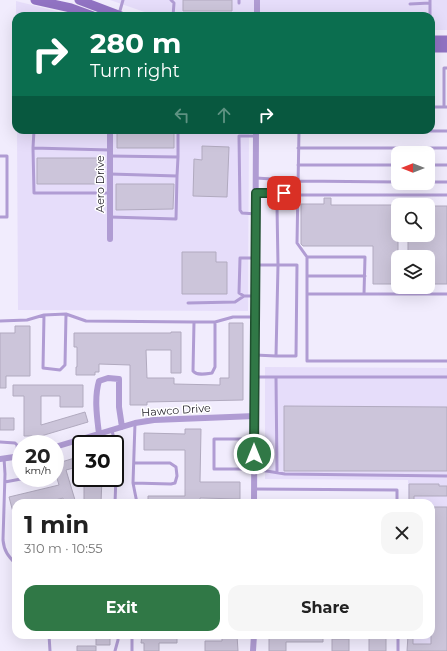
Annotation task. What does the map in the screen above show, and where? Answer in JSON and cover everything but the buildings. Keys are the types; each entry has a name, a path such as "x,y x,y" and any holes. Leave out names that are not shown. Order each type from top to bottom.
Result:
{"street":[{"path":"35,0 82,12"},
{"path":"79,0 110,12"},
{"path":"257,0 257,12"},
{"path":"435,40 447,40"},
{"path":"435,48 447,48"},
{"name":"Aero Drive","path":"110,134 110,239"},
{"path":"254,499 256,134"},
{"path":"99,434 96,390 99,381 108,378 119,378 119,407 122,428"},
{"name":"Hawco Drive","path":"64,444 135,423 169,418 255,416"},
{"path":"2,458 12,457"},
{"path":"253,651 254,639"}],"lane":[{"path":"121,12 123,0"},
{"path":"173,2 174,12"},
{"path":"410,4 430,2"},
{"path":"445,107 444,68 447,68"},
{"path":"435,131 447,131"},
{"path":"34,134 34,193 110,193"},
{"path":"110,217 176,219 178,134"},
{"path":"250,134 239,136 240,210 242,213 256,214"},
{"path":"299,134 297,243 307,257 307,360 447,361"},
{"path":"33,148 178,157"},
{"path":"298,148 447,148"},
{"path":"0,156 7,156 7,190 6,217 0,217"},
{"path":"298,165 391,165"},
{"path":"435,165 447,165"},
{"path":"110,174 177,176"},
{"path":"256,178 288,180 298,186"},
{"path":"298,181 391,182"},
{"path":"435,182 447,182"},
{"path":"256,193 288,193 298,186"},
{"path":"298,194 447,195"},
{"path":"276,356 278,206"},
{"path":"307,257 365,257 364,294"},
{"path":"244,296 239,293 240,258 256,258"},
{"path":"255,355 296,356 297,265 256,265"},
{"path":"307,276 365,276"},
{"path":"307,294 447,294"},
{"path":"188,303 234,302 244,296 255,296"},
{"path":"0,321 27,320 44,315 66,314 86,321 215,322 233,317 255,317"},
{"path":"44,315 43,368 60,370 65,365 66,314"},
{"path":"194,322 193,371 197,374 204,374 212,373 214,367 215,322"},
{"path":"255,377 447,377"},
{"path":"276,377 277,472"},
{"path":"135,423 133,483 136,499"},
{"path":"112,430 116,449 115,499"},
{"path":"255,439 214,439 214,469 254,469 285,474 447,476"},
{"path":"0,442 12,443"},
{"path":"2,458 5,482 3,545 8,556 12,560"},
{"path":"133,483 172,484 175,483 177,474 176,467 170,463 134,463"},
{"path":"5,482 12,481"},
{"path":"254,489 397,490 398,499"},
{"path":"49,639 50,651"},
{"path":"115,651 117,639"},
{"path":"132,639 132,651"},
{"path":"398,639 398,651"}],"shaded area":[{"path":"110,0 447,0 447,30 435,30 435,12 144,12"},
{"path":"16,1 60,12 16,12"},
{"path":"17,134 249,134 248,311 18,310"},
{"path":"265,367 447,368 447,651 407,651 407,639 435,639 435,499 408,499 408,480 265,479"}],"route":[{"path":"254,454 256,193 284,193"}]}
